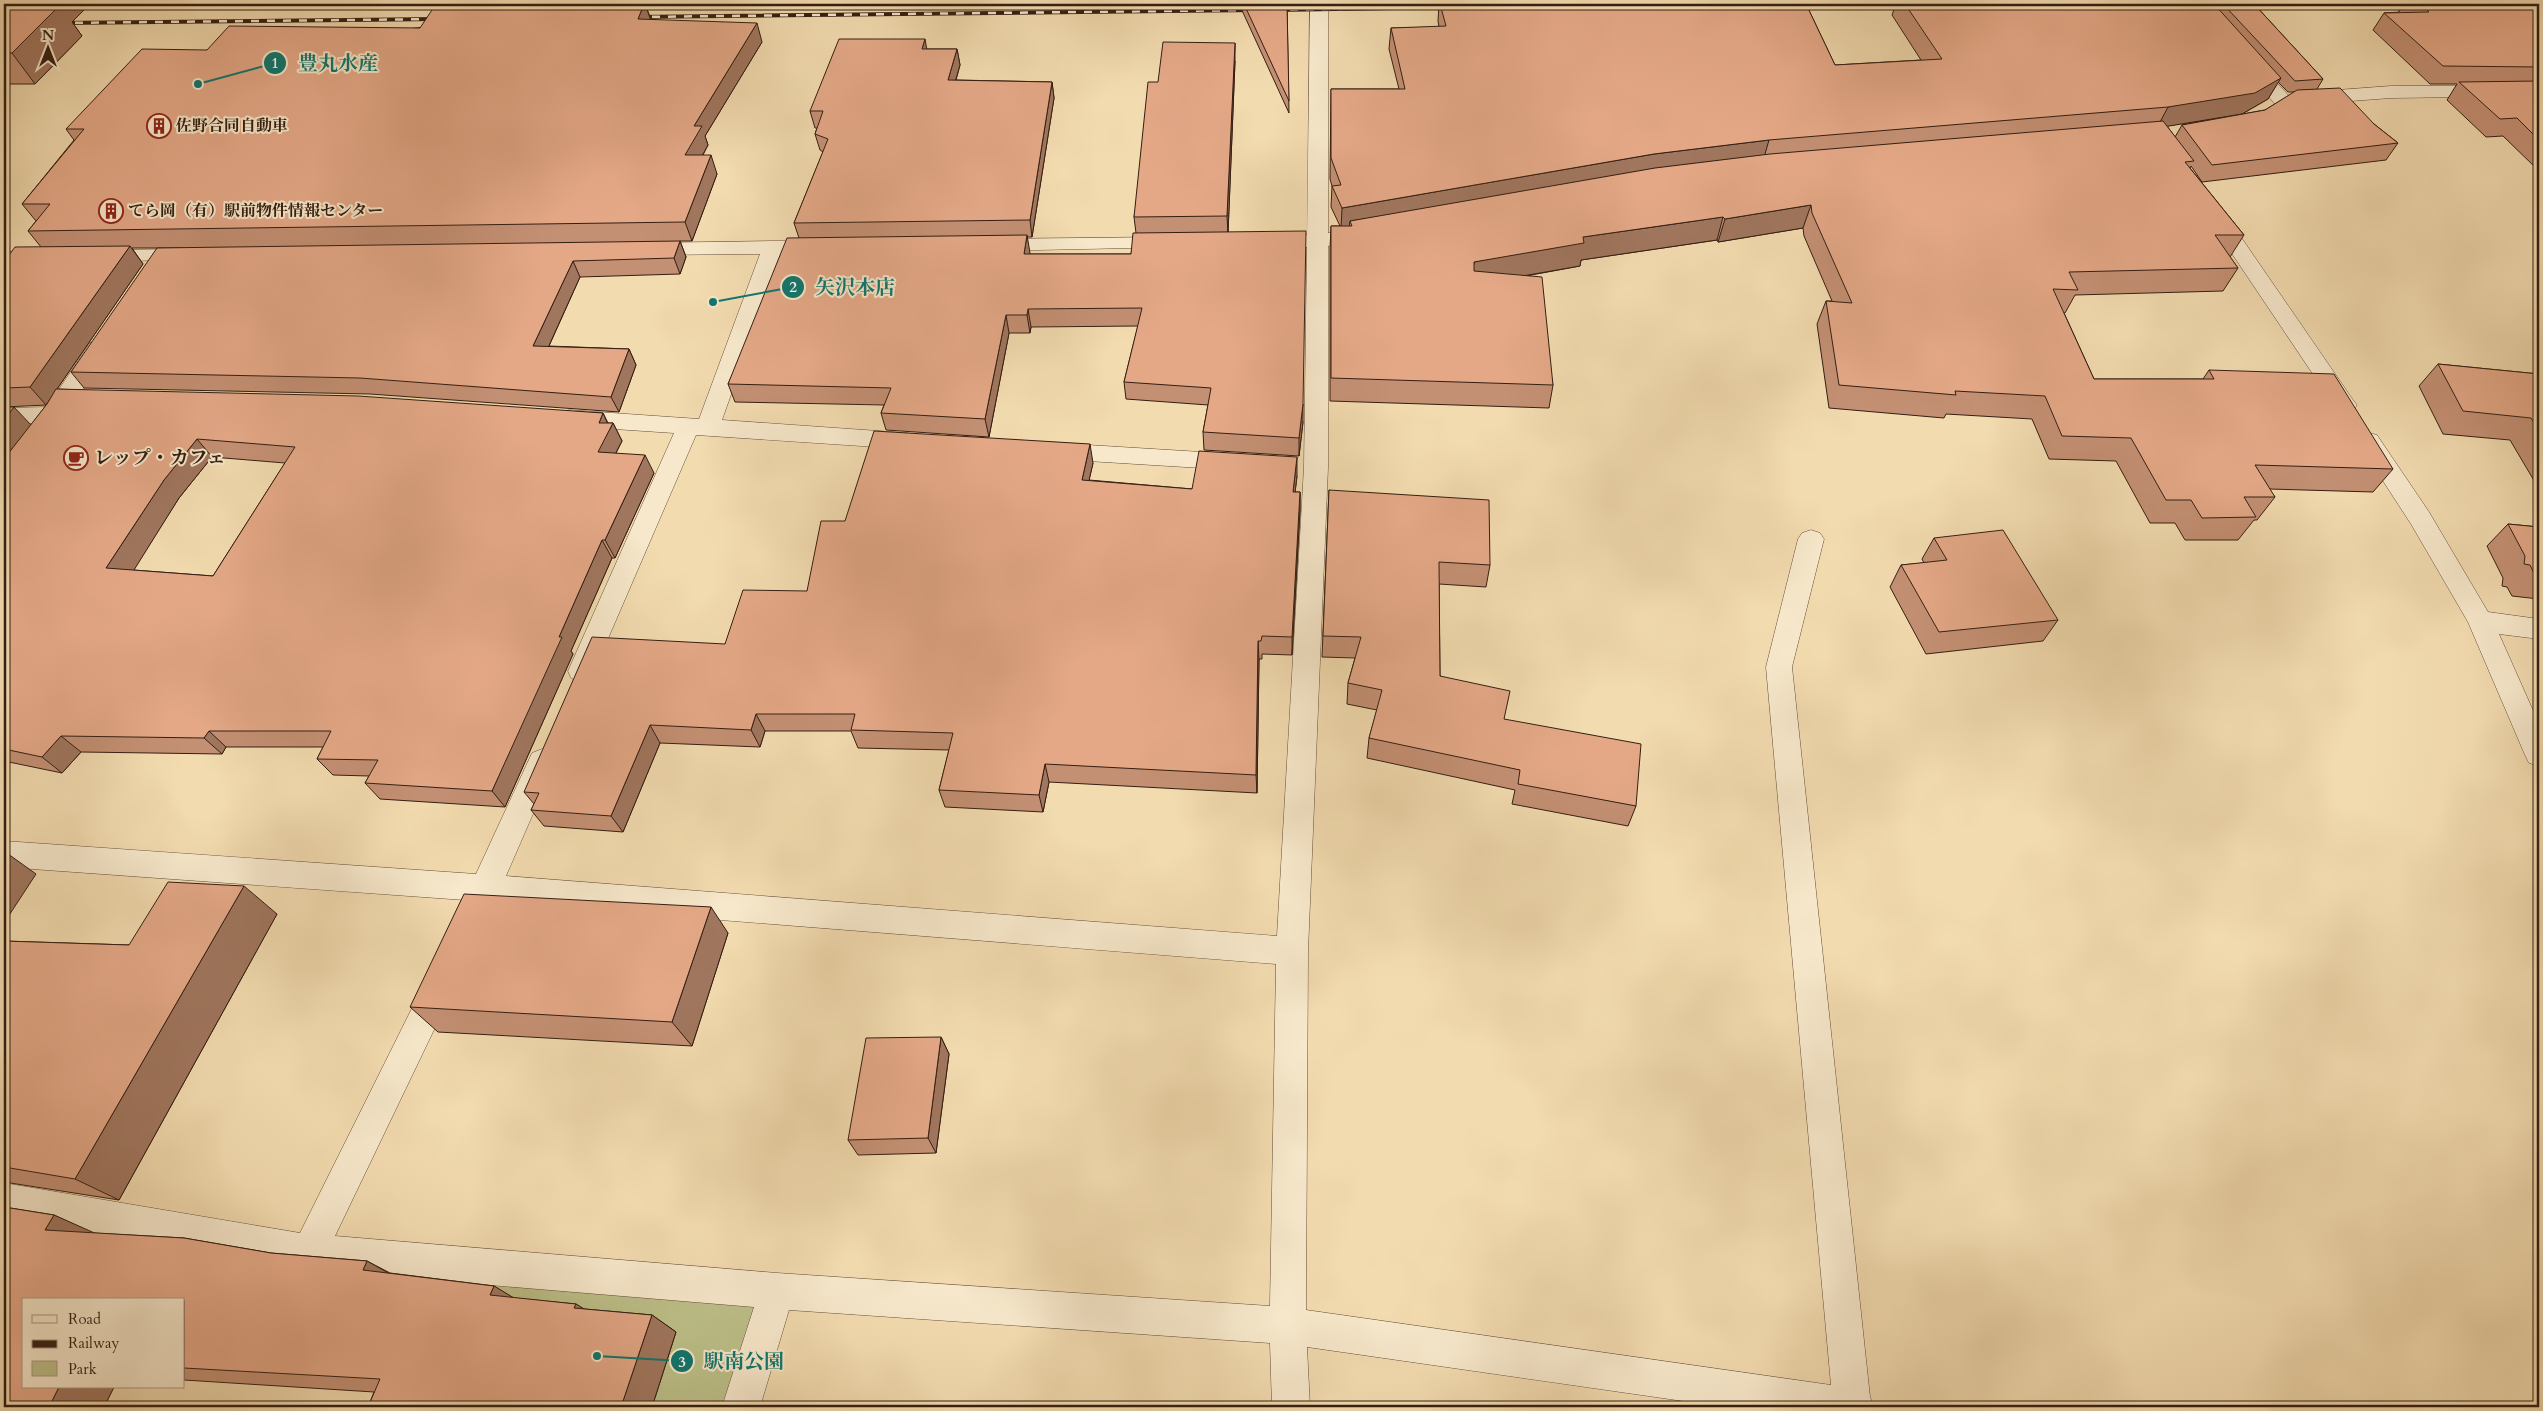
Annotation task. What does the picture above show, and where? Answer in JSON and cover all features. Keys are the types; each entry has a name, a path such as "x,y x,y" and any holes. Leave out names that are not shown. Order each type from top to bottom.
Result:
{"street":[{"path":"1291,1407 1288,1326 1292,951 1306,467 1319,241 1317,99 1319,4"},
{"path":"2236,48 2275,104 2391,92 2539,91"},
{"path":"2203,196 2244,252 2420,518 2480,621 2539,755"},
{"path":"1250,242 1319,241 1387,229"},
{"path":"972,245 1190,243"},
{"path":"570,698 698,428 773,247"},
{"path":"625,249 843,247"},
{"path":"4,258 210,254"},
{"path":"146,279 163,255"},
{"path":"4,478 59,406 108,334"},
{"path":"4,416 93,398"},
{"path":"549,417 927,442"},
{"path":"1036,450 1256,464"},
{"path":"4,1200 309,1252 777,1291 1288,1326 1853,1407 1779,667 1811,539"},
{"path":"2480,621 2539,629"},
{"path":"309,1252 486,888 554,734"},
{"path":"4,854 486,888 1292,951"},
{"path":"741,1407 777,1291"}],"green space":[{"path":"479,1273 762,1305 730,1407 429,1407"}],"building":[{"path":"4,4 60,5 12,53 4,53"},
{"path":"644,4 638,19 757,23 694,126 702,126 685,155 711,155 685,222 28,231 50,204 22,204 84,129 66,129 142,49 207,50 229,26 420,28 434,7"},
{"path":"1244,4 1287,4 1289,101"},
{"path":"1440,4 1806,4 1835,65 1942,59 1905,4 2214,4 2281,78 2255,93 2168,107 1769,140 1654,154 1342,208 1332,186 1341,185 1331,158 1331,89 1405,89 1391,28 1446,26"},
{"path":"2223,4 2254,4 2323,79 2295,81"},
{"path":"2421,4 2539,4 2539,67 2443,66 2384,13 2429,12"},
{"path":"839,39 925,39 922,49 957,49 948,80 1052,82 1030,220 794,223 828,139 815,134 823,111 810,111"},
{"path":"1163,42 1235,43 1227,216 1134,217 1148,82 1158,82"},
{"path":"2539,81 2539,140 2517,118 2500,119 2459,82"},
{"path":"2340,88 2374,124 2398,143 2212,165 2182,125 2265,110 2297,90"},
{"path":"2163,121 2194,161 2185,162 2244,235 2215,235 2238,268 2069,272 2078,290 2053,289 2094,379 2214,379 2209,370 2334,374 2393,469 2255,465 2275,497 2244,497 2256,517 2202,518 2191,500 2166,500 2131,438 2062,436 2045,396 1955,391 1956,395 1839,385 1826,301 1852,303 1812,213 1811,205 1725,219 1723,217 1583,237 1584,243 1474,262 1474,271 1542,277 1553,385 1331,378 1331,226 1352,226 1350,221 1655,168 1770,154"},
{"path":"1306,231 1303,404 1299,438 1203,432 1211,388 1124,382 1142,308 1028,309 1027,315 1006,315 985,419 881,413 891,388 728,384 787,238 1027,235 1024,254 1131,254 1133,233"},
{"path":"680,241 674,258 573,261 533,346 629,349 611,397 360,378 71,372 157,248"},
{"path":"130,246 30,387 4,388 4,262 15,247"},
{"path":"2438,364 2539,374 2539,431 2531,418 2463,411"},
{"path":"56,389 358,396 603,413 599,423 613,423 598,452 645,455 605,540 602,540 559,637 562,637 492,791 365,783 378,760 317,759 331,731 209,731 204,738 61,736 42,757 4,749 4,459 47,404","holes":["197,439 295,447 213,576 106,568 164,480"]},
{"path":"4,407 14,407 4,420"},
{"path":"874,431 1090,444 1082,480 1192,489 1199,451 1297,457 1293,492 1300,492 1292,637 1262,636 1261,641 1258,641 1256,775 1045,764 1039,795 939,790 953,733 851,730 855,714 756,714 751,730 650,725 611,816 531,810 539,793 524,792 592,637 725,644 743,590 807,591 821,521 845,521"},
{"path":"1329,490 1489,500 1490,565 1439,562 1440,676 1510,691 1504,719 1641,744 1636,806 1518,784 1520,770 1369,738 1382,690 1348,683 1361,637 1323,636"},
{"path":"2508,524 2539,527 2539,575 2535,575 2530,565 2524,564 2525,556"},
{"path":"2003,530 2058,620 1939,632 1901,565 1947,560 1934,538"},
{"path":"168,882 244,886 75,1179 4,1167 4,941 129,945"},
{"path":"464,894 711,907 672,1022 410,1007"},
{"path":"941,1037 928,1138 848,1140 866,1038"},
{"path":"4,1207 54,1215 45,1230 184,1238 271,1253 367,1261 363,1270 494,1286 490,1295 576,1304 574,1308 652,1315 621,1407 368,1407 380,1379 185,1368 185,1298 22,1298 22,1388 58,1388 49,1407 4,1407"}],"railway":[{"path":"1274,10 1454,7"},
{"path":"636,17 1256,10"},
{"path":"59,23 439,19"}],"place":[{"name":"豊丸水産","path":"198,84"},
{"name":"佐野合同自動車","path":"159,126"},
{"name":"てら岡（有）駅前物件情報センター","path":"111,211"},
{"name":"矢沢本店","path":"713,302"},
{"name":"レップ・カフェ","path":"76,458"},
{"name":"駅南公園","path":"597,1356"}]}
